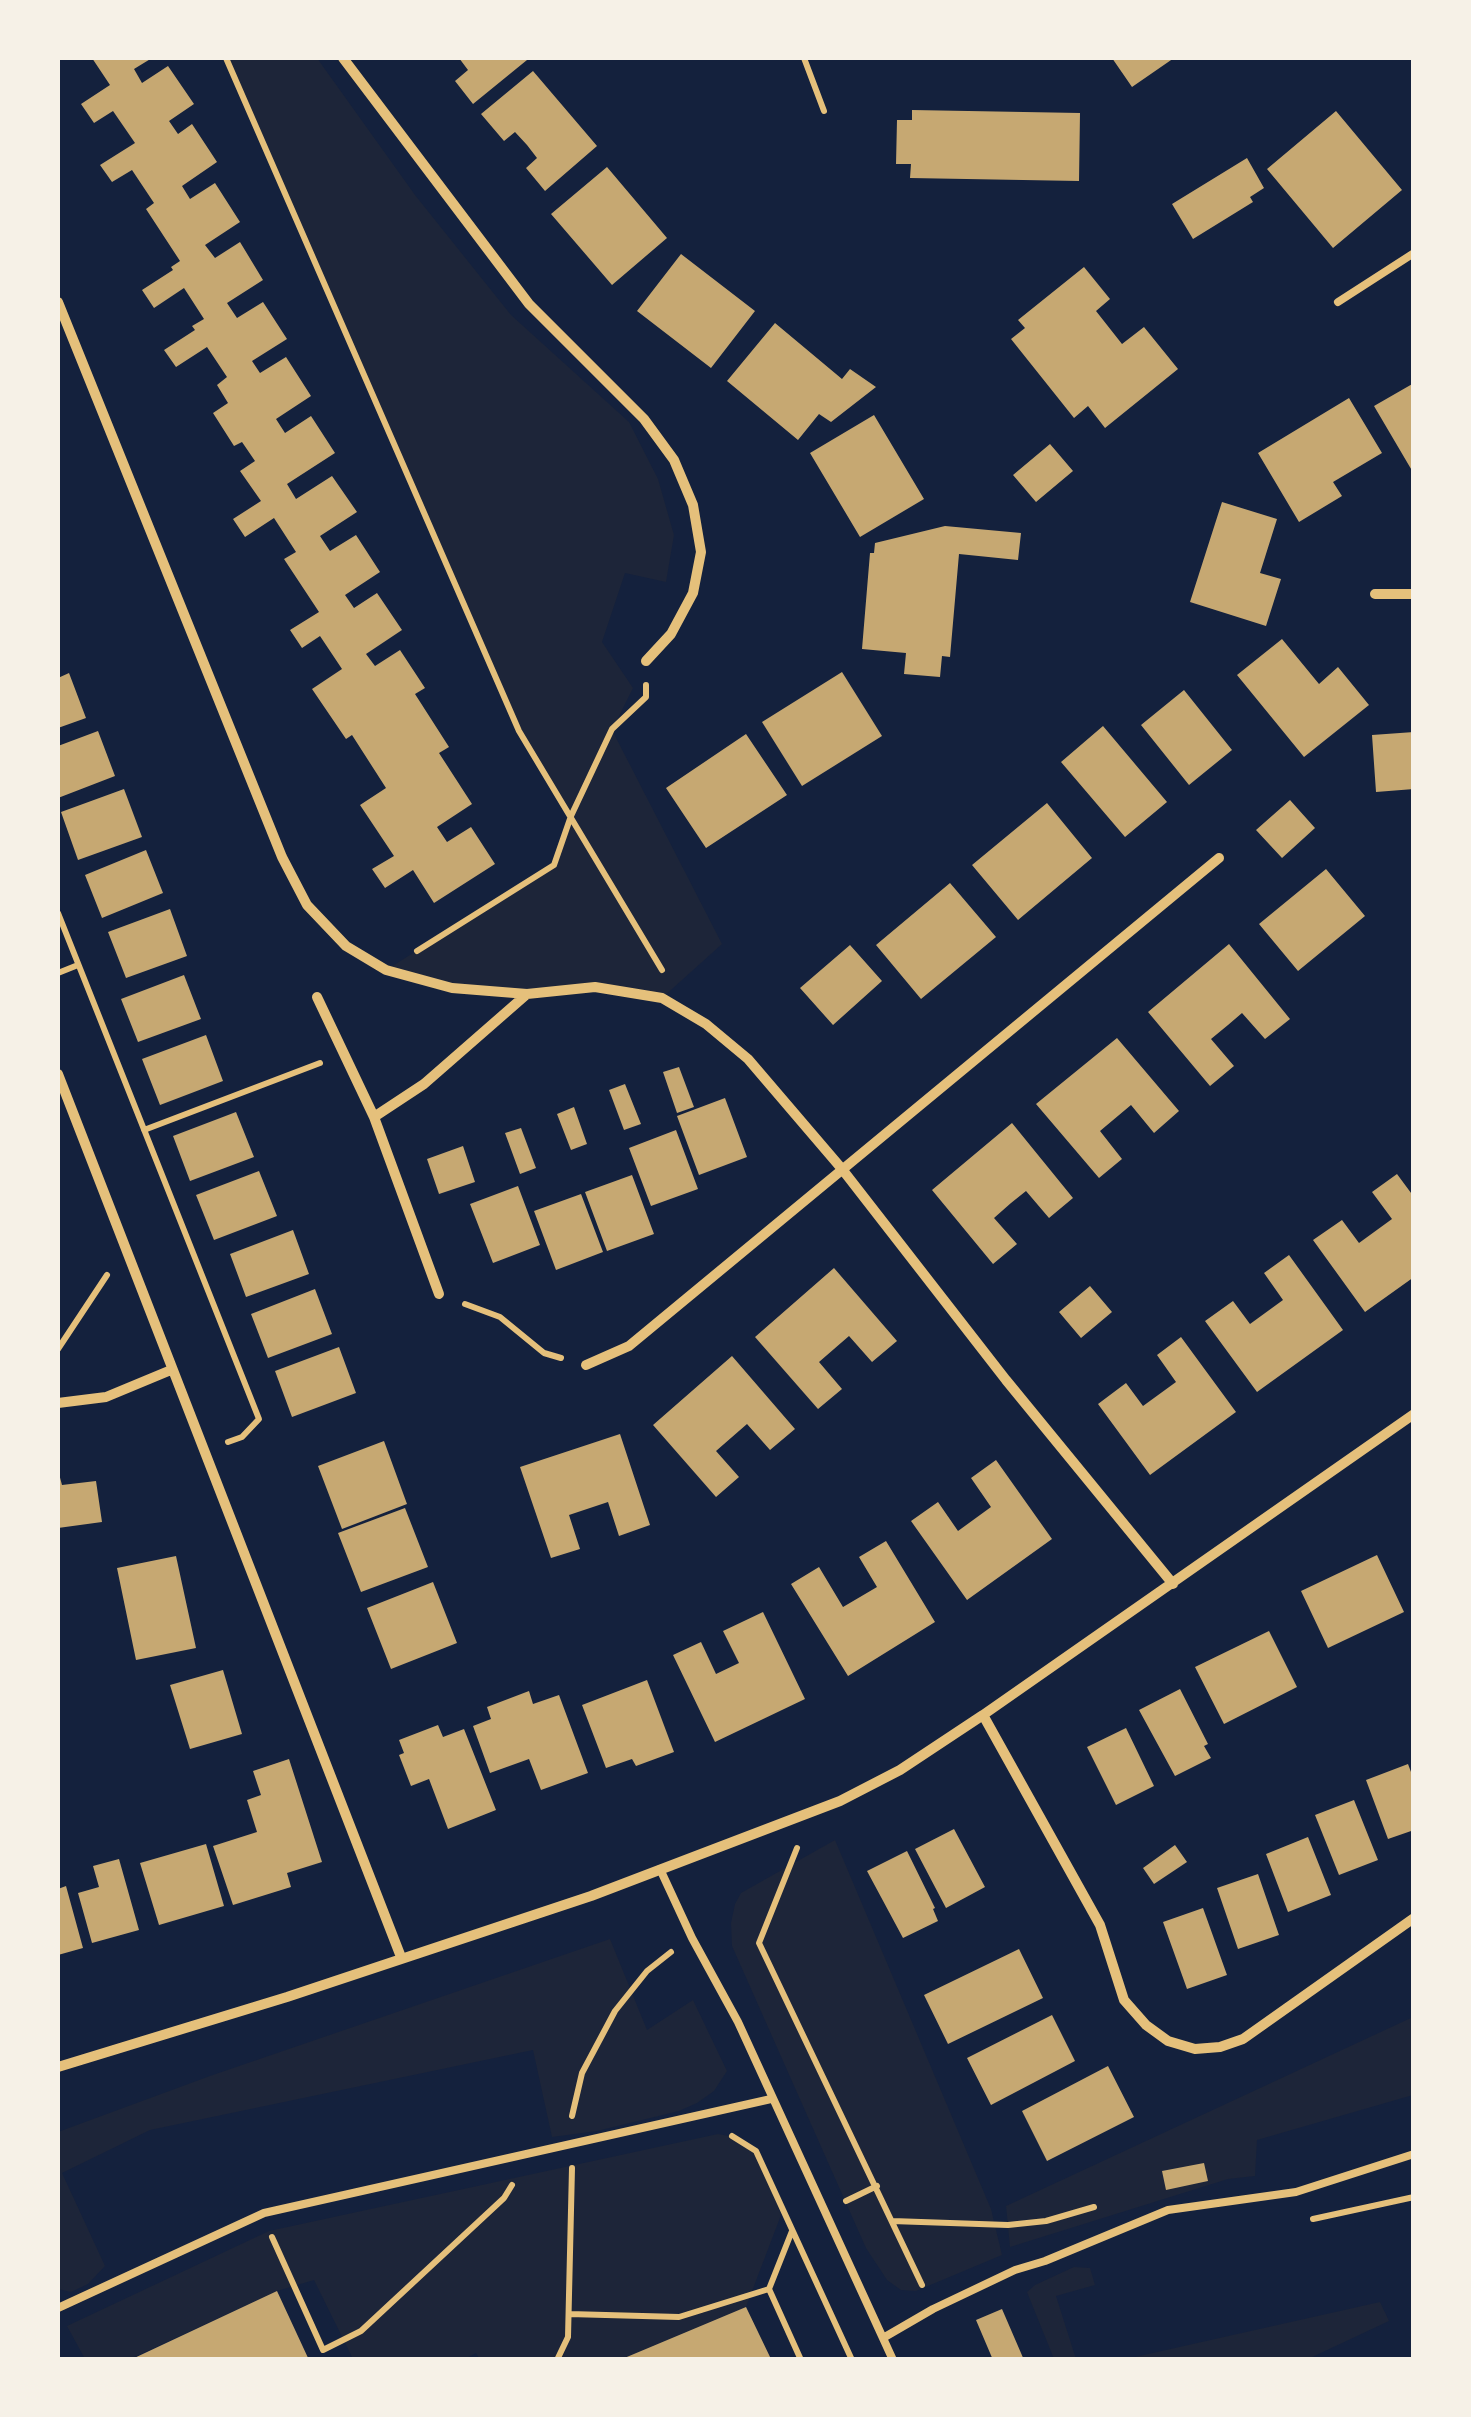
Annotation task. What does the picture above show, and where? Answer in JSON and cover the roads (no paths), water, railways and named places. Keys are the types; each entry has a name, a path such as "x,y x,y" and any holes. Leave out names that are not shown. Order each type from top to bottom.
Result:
{"street":[{"path":"343,58 529,304 644,419 674,460 694,505 702,552 693,594 671,634 646,661"},
{"path":"58,302 282,857 307,905 346,946 386,970 452,988 527,994 595,988 662,998 706,1024 748,1058 842,1170 1006,1380 1173,1584"},
{"path":"1375,594 1414,594"},
{"path":"586,1365 629,1346 1219,858"},
{"path":"374,1116 424,1084 527,994"},
{"path":"317,997 374,1116 439,1294"},
{"path":"58,1074 401,1957"},
{"path":"58,1402 106,1397 171,1370"},
{"path":"58,2068 558,1908 840,1801 900,1770 983,1715 1414,1414"},
{"path":"983,1715 1100,1925 1124,2000 1146,2026 1168,2040 1195,2049 1220,2047 1243,2039 1414,1918"}],"lane":[{"path":"1338,302 1414,253"},
{"path":"660,1869 738,2022 770,2099 893,2360"},
{"path":"58,2308 264,2212 770,2099"},
{"path":"883,2338 933,2309 1016,2270 1046,2262 1168,2210 1296,2192 1414,2154"}]}
